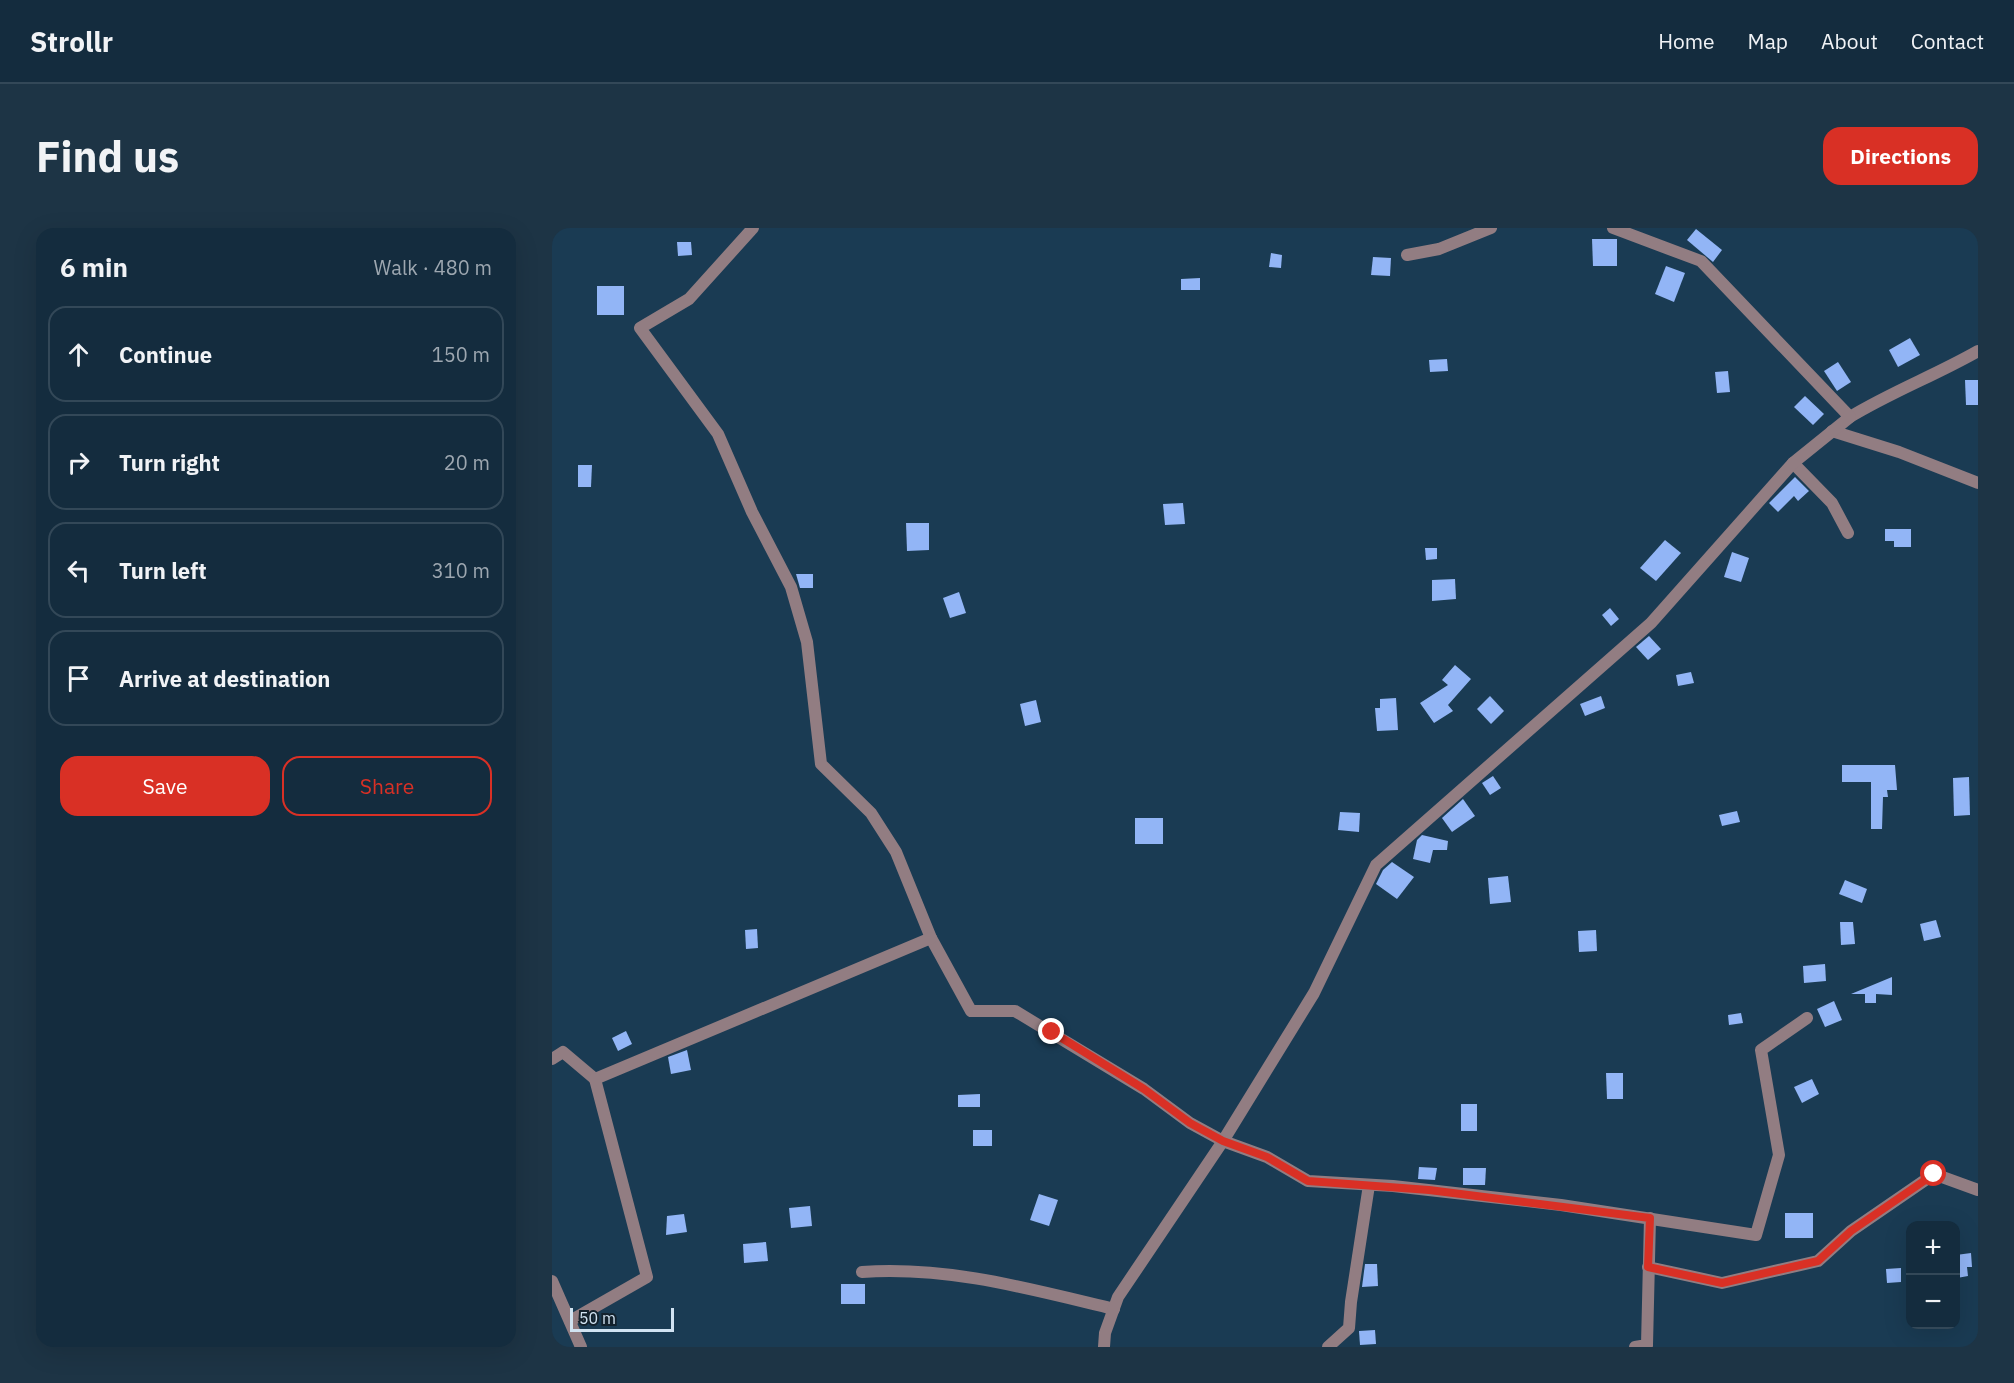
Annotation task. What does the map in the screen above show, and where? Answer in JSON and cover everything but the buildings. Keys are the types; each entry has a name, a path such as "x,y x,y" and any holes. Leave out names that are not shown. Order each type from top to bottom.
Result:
{"street":[{"path":"753,228 689,299 640,328 718,434 752,512 791,587 807,642 821,764 871,813 896,852 931,938 971,1011 1015,1011 1144,1089 1190,1123 1223,1141 1267,1157 1308,1181 1561,1205 1756,1234 1779,1155 1761,1050 1807,1018"},
{"path":"1407,255 1439,249 1491,228"},
{"path":"1614,228 1701,261 1850,417"},
{"path":"1104,1347 1105,1333 1118,1297 1223,1141 1314,993 1376,865 1651,623 1793,463 1850,417 1879,399 1945,370 1978,351"},
{"path":"1832,431 1899,452 1978,483"},
{"path":"1793,463 1832,503 1848,533"},
{"path":"595,1079 931,938"},
{"path":"552,1059 563,1052 595,1079 647,1276 570,1321"},
{"path":"1648,1267 1722,1283 1758,1277 1818,1261 1851,1231 1934,1174 1978,1190"},
{"path":"1328,1347 1349,1328 1369,1185"},
{"path":"1635,1347 1647,1345 1650,1218"},
{"path":"862,1272 901,1269 975,1276 1114,1309"},
{"path":"552,1281 581,1347"}],"route":[{"path":"1052,1032 1144,1089 1190,1123 1223,1141 1267,1157 1308,1181 1393,1186 1561,1205 1650,1218 1648,1267 1722,1283 1758,1277 1818,1261 1851,1231 1934,1174"}]}
